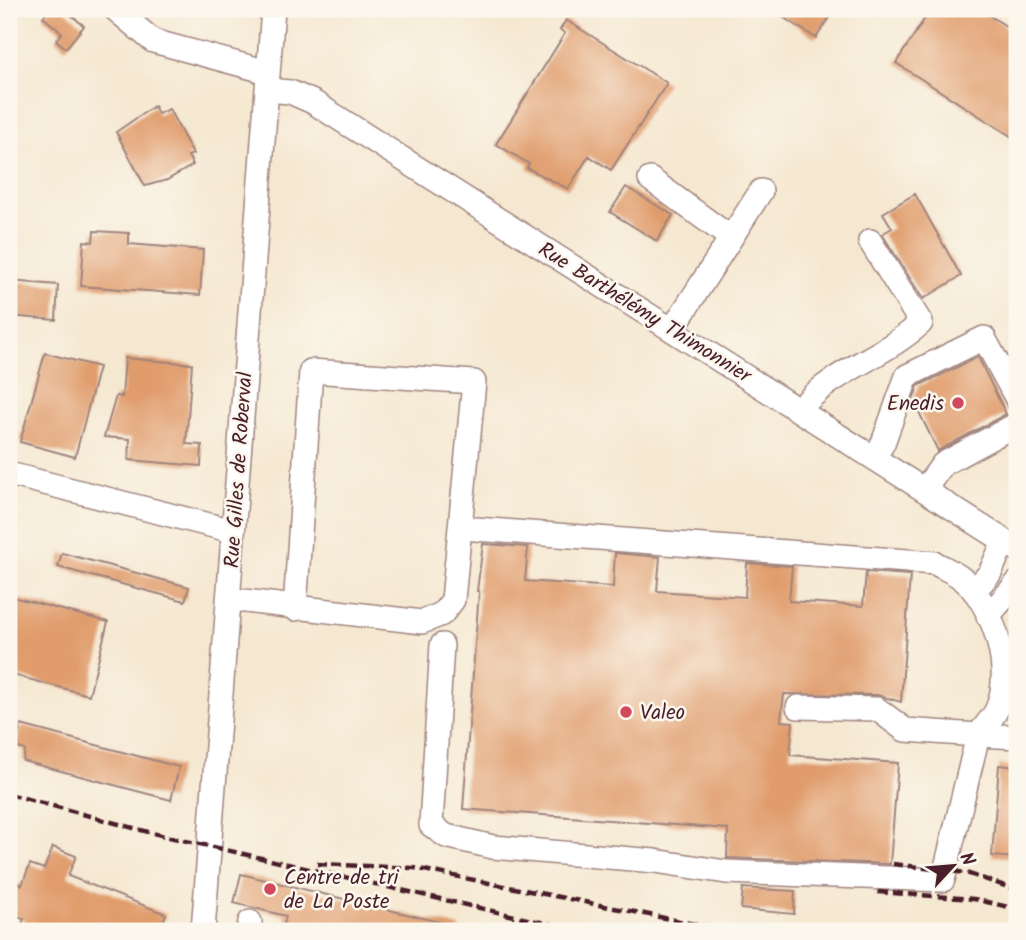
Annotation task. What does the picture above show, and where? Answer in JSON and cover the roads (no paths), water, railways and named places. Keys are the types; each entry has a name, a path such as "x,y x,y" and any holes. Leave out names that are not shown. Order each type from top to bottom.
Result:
{"street":[{"name":"Rue Barthélémy Thimonnier","path":"115,9 153,41 268,81 313,102 1011,545"},
{"name":"Rue Gilles de Roberval","path":"203,931 273,9"},
{"path":"650,179 731,238"},
{"path":"672,330 761,191"},
{"path":"799,411 814,391 903,339 921,323 870,241"},
{"path":"874,458 883,443 907,376 984,338 1017,399"},
{"path":"228,600 295,609 422,622 442,614 453,600 474,382 311,371 295,609"},
{"path":"924,490 943,464 1017,424"},
{"path":"9,474 233,531"},
{"path":"442,645 431,825 446,836 494,847 655,861 726,872 943,880 978,735 997,709 1003,676 994,628 974,592 966,581 935,563 462,527"},
{"path":"974,592 1011,545"},
{"path":"988,616 1017,583"},
{"path":"988,616 1017,610"},
{"path":"798,707 877,709 905,730 1017,737"}],"railway":[{"path":"9,794 152,833 580,931"},
{"path":"317,864 414,868 730,931"},
{"path":"893,864 966,873 1017,890"},
{"path":"878,892 974,899 1017,909"}],"place":[{"name":"Enedis","path":"958,403"},
{"name":"Valeo","path":"626,712"},
{"name":"Centre de tri de La Poste","path":"270,889"}]}
